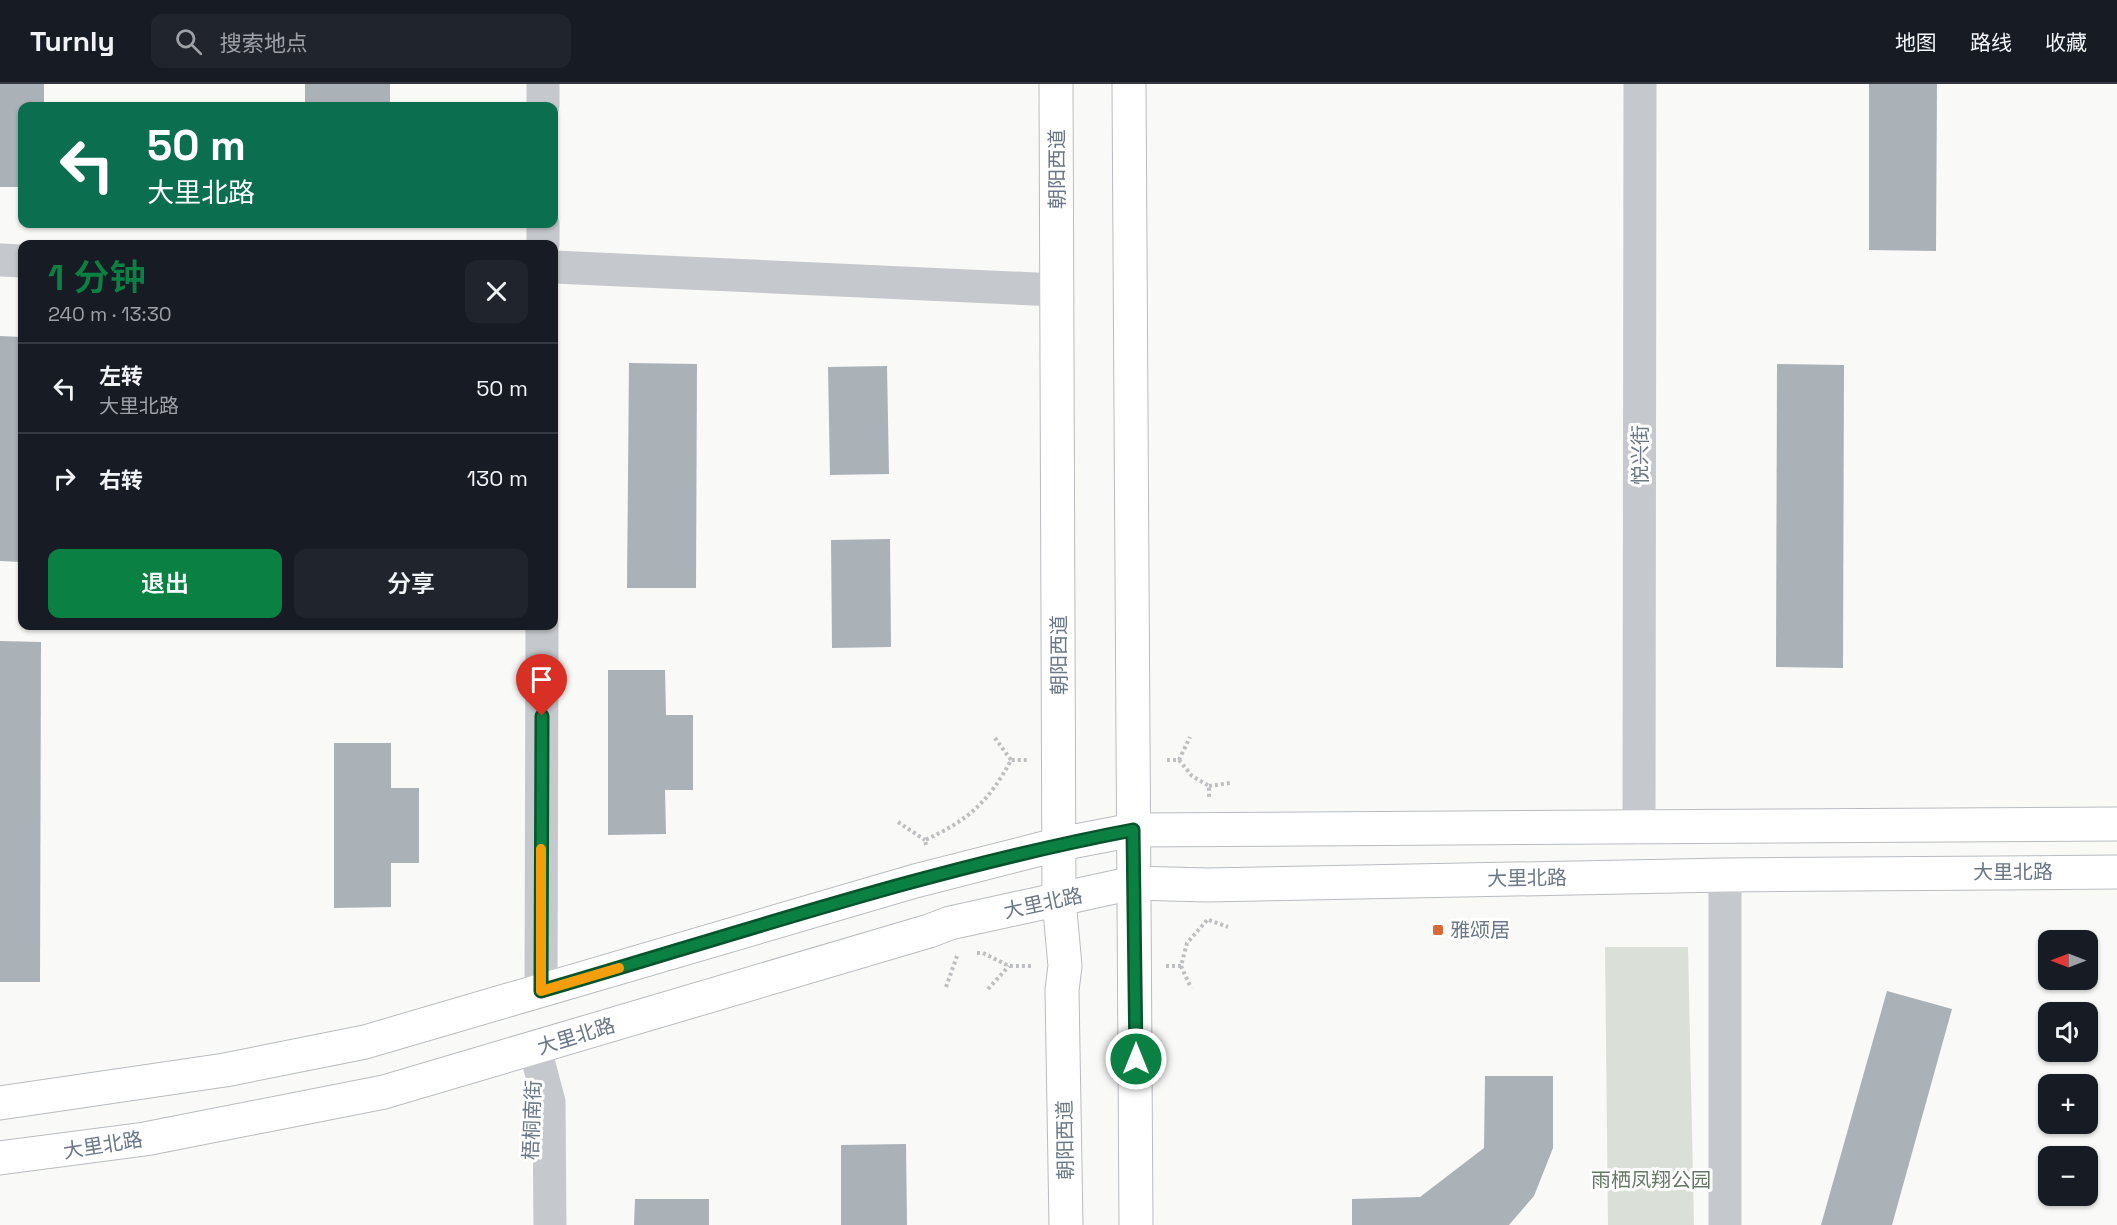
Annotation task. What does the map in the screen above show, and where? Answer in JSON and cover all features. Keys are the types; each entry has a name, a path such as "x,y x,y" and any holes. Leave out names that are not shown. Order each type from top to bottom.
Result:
{"main road":[{"name":"朝阳西道","path":"1056,84 1059,900 1065,966 1062,990 1066,1225"},
{"path":"1129,84 1136,1225"},
{"path":"0,1103 225,1070 353,1044 915,881 1060,844 1133,830 2117,824"},
{"name":"大里北路","path":"0,1158 145,1139 373,1095 950,923 1133,884 1218,885 1725,875 2117,872"}],"street":[{"path":"543,84 543,102"},
{"name":"悦兴街","path":"1639,827 1640,84"},
{"path":"0,261 18,261"},
{"path":"558,267 1057,290"},
{"path":"541,991 542,630"},
{"path":"1725,875 1725,1225"},
{"name":"梧桐南街","path":"530,1225 529,1108 535,1048"},
{"name":"梧桐南街","path":"535,1048 549,1102 550,1225"}],"path":[{"path":"1179,760 1190,737"},
{"path":"995,738 1011,760"},
{"path":"1209,786 1230,783"},
{"path":"898,822 925,840"},
{"path":"1208,920 1228,927"},
{"path":"946,987 958,953"},
{"path":"988,989 1009,966"},
{"path":"1181,966 1191,988"}],"green space":[{"name":"雨栖凤翔公园","path":"1605,947 1688,947 1694,1225 1608,1225"}],"building":[{"path":"0,84 44,84 44,102 18,102 18,187 0,187"},
{"path":"305,84 390,84 390,102 305,102"},
{"path":"1869,84 1937,84 1936,251 1869,250"},
{"path":"0,336 18,337 18,562 0,561"},
{"path":"629,363 697,364 696,588 627,588"},
{"path":"1777,364 1844,365 1843,668 1776,667"},
{"path":"887,366 889,474 830,475 828,367"},
{"path":"890,539 891,647 832,648 831,540"},
{"path":"0,641 41,642 40,982 0,982"},
{"path":"608,670 665,670 666,715 693,715 693,790 665,790 666,834 608,835"},
{"path":"334,743 391,743 391,788 419,788 419,863 391,863 391,907 334,908"},
{"path":"1887,991 1952,1009 1892,1225 1821,1225"},
{"path":"1485,1076 1553,1076 1553,1148 1534,1196 1509,1225 1352,1225 1352,1199 1420,1197 1484,1148"},
{"path":"906,1144 907,1225 841,1225 841,1145"},
{"path":"635,1199 709,1199 709,1225 634,1225"}],"slow traffic":[{"path":"541,849 541,991 619,968"}],"place":[{"name":"雅颂居","path":"1438,930"}],"route":[{"path":"542,716 541,991 915,881 935,878 1060,844 1133,830 1136,1059"}]}
